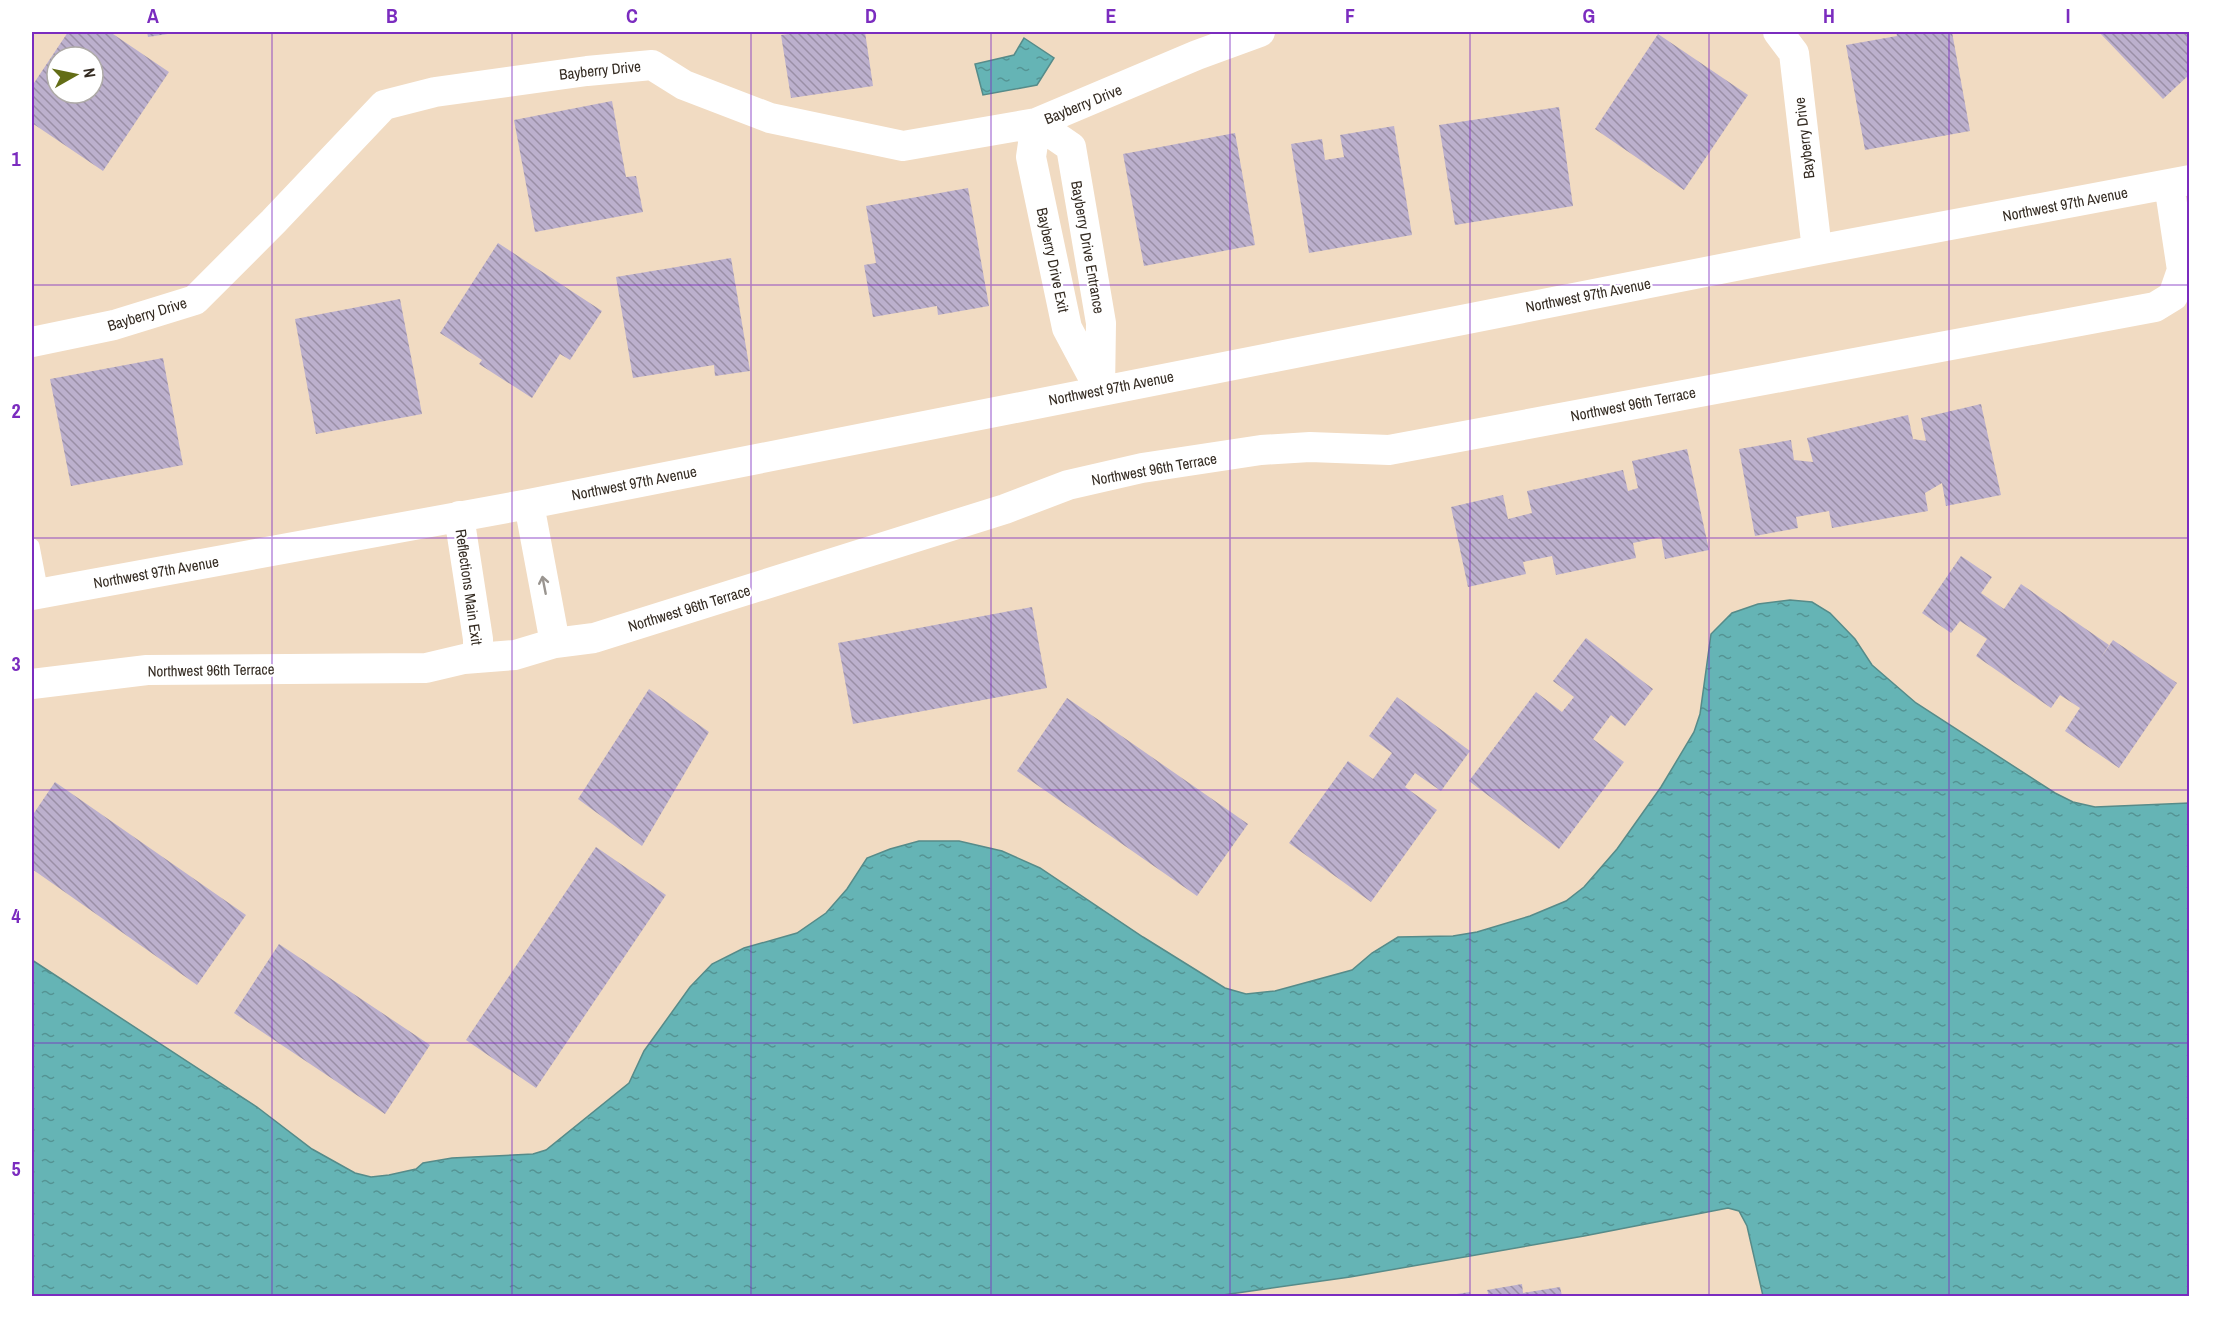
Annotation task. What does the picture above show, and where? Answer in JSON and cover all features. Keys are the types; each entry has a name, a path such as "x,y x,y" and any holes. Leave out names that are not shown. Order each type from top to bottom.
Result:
{"street":[{"name":"Bayberry Drive","path":"32,342 114,326 195,300 384,105 435,92 587,70 652,65 684,85 777,120 903,146 1036,123 1197,55 1260,32"},
{"name":"Bayberry Drive","path":"1778,32 1794,53 1817,250"},
{"name":"Bayberry Drive Entrance","path":"1036,123 1071,147 1101,323 1100,390"},
{"name":"Bayberry Drive Exit","path":"1036,123 1031,157 1067,328 1100,390"},
{"name":"Northwest 97th Avenue","path":"36,594 529,504 1817,250 2179,182"},
{"name":"Northwest 96th Terrace","path":"32,684 147,670 426,668 478,657 515,655 555,643 594,638 1005,509 1068,485 1142,468 1261,450 1310,447 1389,450 2155,308 2174,296 2182,270 2179,182"},
{"path":"529,504 555,643"},
{"name":"Reflections Main Exit","path":"459,516 478,639 478,657"}],"lane":[{"path":"32,546 36,594"}],"water":[{"path":"1024,38 1054,58 1037,85 983,95 975,64 1014,55"},
{"path":"1790,600 1812,602 1830,613 1855,639 1872,665 1916,703 2055,793 2073,802 2095,807 2189,803 2189,1296 1763,1296 1747,1226 1739,1211 1728,1208 1350,1277 1216,1296 32,1296 32,960 257,1107 312,1149 355,1173 371,1177 416,1169 423,1163 452,1158 533,1154 546,1150 629,1083 644,1051 690,987 712,964 744,948 797,933 826,913 847,889 867,858 919,841 959,841 1002,851 1040,868 1143,937 1225,988 1246,994 1275,991 1352,970 1372,953 1398,937 1453,936 1477,932 1530,916 1566,901 1584,887 1617,849 1661,787 1694,732 1700,714 1711,634 1732,613 1758,604"}],"building":[{"path":"68,32 110,32 169,72 103,171 32,123 32,86 45,66 45,105 105,105 105,45 59,45"},
{"path":"147,32 174,32 174,33 148,37"},
{"path":"804,32 865,32 873,86 791,98 781,35"},
{"path":"1896,32 1952,32 1970,131 1865,150 1846,45 1897,36"},
{"path":"2099,32 2190,32 2190,74 2163,99"},
{"path":"1658,34 1748,95 1684,190 1595,129"},
{"path":"612,101 626,177 636,176 643,212 535,232 514,120"},
{"path":"1559,107 1573,206 1455,225 1439,125"},
{"path":"1394,126 1412,235 1309,253 1291,144 1322,139 1325,160 1344,157 1340,135"},
{"path":"1235,133 1255,245 1144,266 1123,154"},
{"path":"968,188 989,306 938,315 937,306 873,317 864,265 876,263 866,206"},
{"path":"498,243 602,311 570,360 560,354 532,398 479,364 482,360 440,333"},
{"path":"731,258 750,371 715,376 714,365 633,378 616,277"},
{"path":"400,299 422,414 316,434 295,319"},
{"path":"163,358 183,465 71,486 50,379"},
{"path":"1981,404 2001,495 1946,506 1942,483 1925,493 1928,511 1832,528 1829,511 1796,517 1798,528 1755,536 1739,449 1791,440 1794,460 1813,462 1807,438 1908,415 1913,439 1926,441 1921,418"},
{"path":"1687,449 1709,550 1665,559 1661,537 1633,543 1636,558 1556,575 1552,556 1523,562 1526,574 1468,587 1451,507 1503,495 1508,519 1532,513 1527,491 1623,470 1628,491 1638,488 1632,461"},
{"path":"1961,556 1992,577 1981,593 2004,609 2021,584 2109,645 2100,659 2113,640 2177,683 2119,768 2065,731 2080,708 2060,695 2051,708 1976,656 1987,639 1960,621 1951,633 1922,613"},
{"path":"1032,607 1047,688 853,724 838,643"},
{"path":"1586,638 1653,689 1625,726 1611,715 1593,739 1624,762 1559,849 1469,781 1536,692 1562,712 1574,697 1553,681"},
{"path":"649,689 709,732 642,846 578,799"},
{"path":"1397,697 1470,751 1441,791 1415,773 1405,787 1437,810 1371,902 1289,843 1348,761 1373,779 1392,753 1369,736"},
{"path":"1067,698 1248,824 1197,896 1017,771"},
{"path":"55,782 246,915 197,985 32,869 32,816"},
{"path":"596,847 666,895 536,1088 466,1040"},
{"path":"279,944 430,1045 385,1114 234,1013"},
{"path":"1522,1284 1523,1293 1560,1287 1562,1296 1489,1296 1487,1290"},
{"path":"1470,1292 1471,1296 1450,1296 1450,1295"}]}
